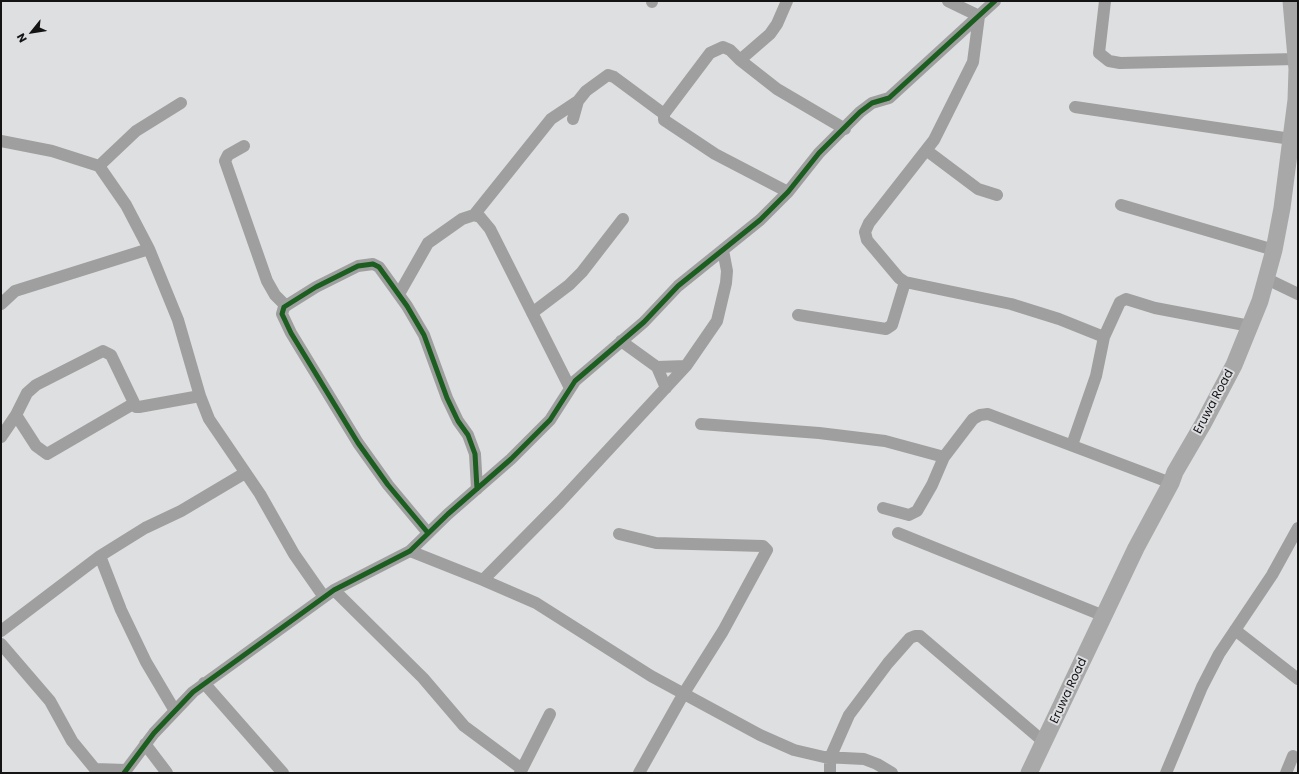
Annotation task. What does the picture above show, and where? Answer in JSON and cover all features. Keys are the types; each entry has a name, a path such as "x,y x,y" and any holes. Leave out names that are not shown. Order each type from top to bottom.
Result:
{"main road":[{"name":"Eruwa Road","path":"1029,773 1136,548 1171,483 1175,472 1203,424 1234,365 1267,279 1274,250 1296,100 1297,65 1291,1"}],"street":[{"path":"740,60 770,34 778,24 787,1"},
{"path":"948,1 979,16"},
{"path":"2,648 50,702 72,741 96,771 125,771 145,744 193,692 204,683 329,593 410,551 477,488 511,459 550,420 570,388 582,375 644,322 678,286 760,220 788,192 819,153 845,129 860,112 872,103 889,98 995,1"},
{"path":"1105,1 1099,53 1109,61 1120,63 1297,65"},
{"path":"979,16 973,62 934,140 869,223 865,232 866,240 899,278 905,282 1011,304 1059,319 1104,337"},
{"path":"788,192 715,154 664,120 664,114 710,53 723,47 730,50 740,60 778,89 845,129"},
{"path":"399,294 428,243 462,219 474,215 551,119 578,100 586,91 608,75 614,77 664,114"},
{"path":"573,119 578,100"},
{"path":"99,166 136,131 181,103"},
{"path":"1075,107 1291,139"},
{"path":"1,141 52,151 99,166 126,205 148,249 178,320 200,396 210,419 294,554 329,593 423,678 464,726 521,771 550,714"},
{"path":"244,146 228,156 225,161 267,280 275,295 286,306"},
{"path":"926,150 978,189 997,196"},
{"path":"1121,205 1274,250"},
{"path":"474,215 480,217 490,229 570,388"},
{"path":"532,313 569,285 582,272 623,219"},
{"path":"1,304 15,291 148,249"},
{"path":"483,580 560,502 686,366 717,321 727,277 723,250"},
{"path":"428,533 388,485 358,443 282,314 286,306 316,287 365,264 373,264 379,267 407,306 424,336 447,398 458,421 468,435 475,454 477,488"},
{"path":"1267,279 1298,294"},
{"path":"798,315 886,329 892,325 905,282"},
{"path":"1072,445 1096,376 1104,337 1120,302 1126,299 1155,308 1250,326"},
{"path":"621,341 657,367 666,388"},
{"path":"1,437 16,415 27,393 36,385 103,351 110,355 133,404 139,407 200,396"},
{"path":"657,367 686,366"},
{"path":"562,374 582,375"},
{"path":"16,415 36,446 47,454 133,404"},
{"path":"883,508 909,515 917,511 932,485 944,457 973,419 980,415 988,414 1171,483"},
{"path":"701,424 819,433 885,441 944,457"},
{"path":"1,631 100,556 146,528 181,510 245,473"},
{"path":"1166,773 1202,687 1219,654 1272,574 1298,528"},
{"path":"898,533 1104,616"},
{"path":"620,534 656,543 764,546 766,549 766,552 723,631 684,693 639,773"},
{"path":"410,551 536,603 651,676 767,738 794,750 830,758 864,758 892,773"},
{"path":"100,556 121,610 140,649 175,711"},
{"path":"1235,630 1298,679"},
{"path":"830,773 830,758 850,715 888,663 910,638 915,636 920,636 1044,742"},
{"path":"204,683 283,773"},
{"path":"145,744 167,773"},
{"path":"1286,773 1293,756"}],"cycle path":[{"path":"124,773 154,733 193,692 334,590 410,551 448,514 511,459 550,420 575,381 644,322 678,286 760,220 788,192 819,153 860,112 872,103 889,98 995,1"},
{"path":"428,533 388,485 358,443 291,333 282,314 284,307 316,287 358,266 373,264 379,267 407,306 424,335 447,398 458,421 468,435 475,454 477,489"}]}
